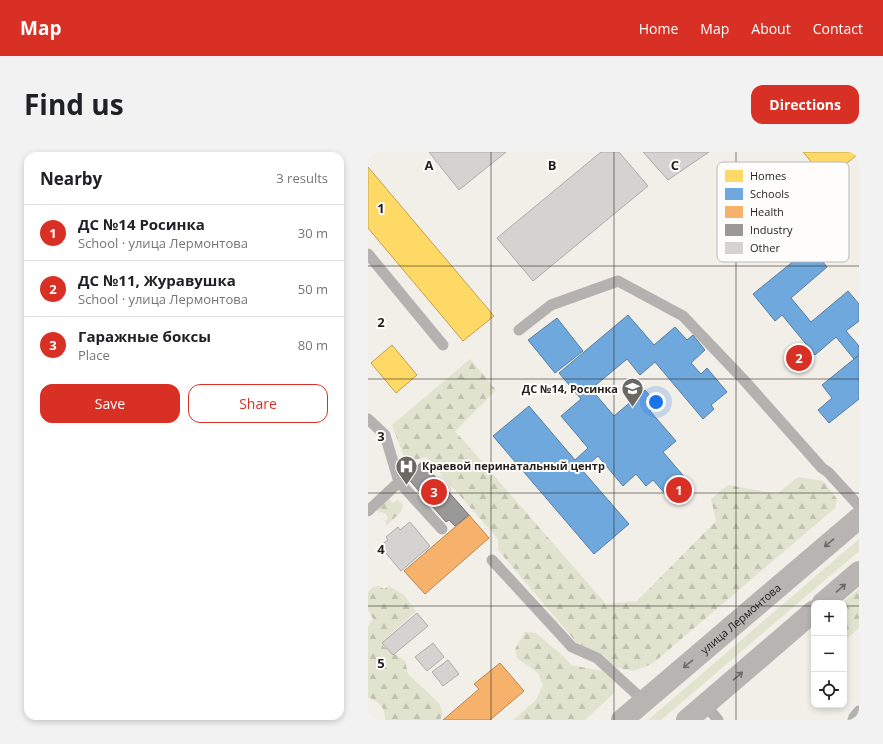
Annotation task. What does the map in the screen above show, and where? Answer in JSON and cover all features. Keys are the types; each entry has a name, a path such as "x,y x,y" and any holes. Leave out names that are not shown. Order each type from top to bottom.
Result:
{"main road":[{"name":"улица Лермонтова","path":"622,720 859,518"},
{"path":"826,600 859,572"},
{"path":"687,720 712,712 811,614"}],"lane":[{"path":"368,254 443,345"},
{"path":"519,330 552,305 618,281 683,316 743,379 822,468 828,472 859,506"},
{"path":"368,419 385,435 399,482 442,529"},
{"path":"368,511 399,482"},
{"path":"492,560 572,647 597,658 644,701"},
{"path":"853,720 859,711"}],"green space":[{"path":"470,359 496,390 455,431 606,604 637,601 716,521 711,499 728,485 777,494 798,477 823,481 837,499 835,508 652,664 633,671 615,667 597,653 576,642 498,550 498,539 426,457 406,462 392,425"},
{"path":"386,496 393,503 398,500 403,505 401,512 387,525 385,522 388,518 386,514 381,512 379,513 376,509"},
{"path":"859,539 859,551 661,720 648,720"},
{"path":"379,586 384,589 389,586 404,595 416,611 387,638 383,646 405,661 408,674 439,703 443,713 440,720 385,720 383,708 376,701 368,697 368,626 373,619 368,610 368,592 373,587"},
{"path":"859,589 859,628 847,638 847,600 846,600"},
{"path":"525,632 536,633 563,656 571,665 607,672 614,681 614,693 585,720 513,720 536,700 543,685 538,673 517,658 515,649"}],"building: Homes":[{"path":"803,152 859,152 848,162 812,162"},
{"path":"368,167 494,316 463,341 368,228"},
{"path":"392,345 417,375 396,393 371,363"}],"building: Schools":[{"path":"792,262 823,262 827,267 791,298 811,322 848,291 859,304 859,321 846,331 859,346 859,355 854,359 836,337 815,355 782,315 775,321 753,294"},
{"name":"ДС №14, Росинка","path":"628,315 654,345 675,327 687,340 693,335 705,350 691,363 701,374 707,368 727,392 711,405 714,409 703,419 655,362 640,375 627,359 591,389 614,416 645,390 658,405 650,411 676,441 663,452 687,480 668,497 653,480 646,486 636,474 623,486 598,456 582,470 629,524 594,554 493,436 529,406 575,460 588,448 561,416 581,399 559,373"},
{"path":"557,318 583,351 555,373 528,340"},
{"path":"859,355 859,399 829,423 818,410 832,398 822,385"}],"building: Health":[{"path":"469,515 489,538 425,594 404,571"},
{"path":"500,663 524,691 490,720 443,720 479,689 474,684"}],"building: Industry":[{"path":"422,462 469,515 455,526 449,520 446,522 406,476"}],"building: Other":[{"path":"429,152 506,152 459,190"},
{"path":"601,152 619,152 648,186 533,281 497,238"},
{"path":"643,152 709,152 668,180"},
{"path":"410,522 430,546 401,571 380,546 388,540 386,537 398,527 400,530"},
{"path":"417,613 428,626 393,655 382,643"},
{"path":"433,643 444,657 427,671 415,657"},
{"path":"448,660 459,674 443,686 432,672"}],"place":[{"name":"ДС №11, Журавушка","path":"799,358"},
{"name":"ДС №14, Росинка","path":"633,408"},
{"name":"Краевой перинатальный центр","path":"406,486"},
{"name":"ДС №14 Росинка","path":"679,490"},
{"name":"Гаражные боксы","path":"434,492"}]}
